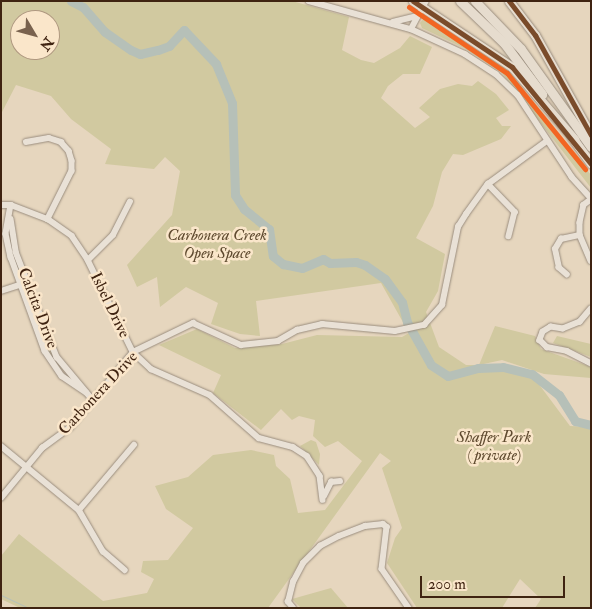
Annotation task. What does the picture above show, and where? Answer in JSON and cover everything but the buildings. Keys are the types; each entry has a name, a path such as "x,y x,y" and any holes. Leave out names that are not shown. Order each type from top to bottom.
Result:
{"highway":[{"path":"413,1 424,4 512,67 575,140"},
{"path":"460,1 511,51 591,164"},
{"path":"475,1 528,57 591,147"},
{"path":"509,1 535,35 591,134"}],"street":[{"path":"309,1 411,29 480,63 508,85 591,199 580,213 580,235 590,258"},
{"path":"411,29 424,4"},
{"path":"388,22 418,16"},
{"path":"26,142 49,138 61,142 69,151 72,161 72,171 48,219"},
{"name":"Carbonera Drive","path":"1,498 42,448 70,428 133,352 192,323 242,345 278,341 298,330 322,324 395,331 424,325 442,305 458,227 488,184 547,141"},
{"path":"488,184 515,212 509,236"},
{"path":"88,260 113,235 130,202"},
{"name":"Isbel Drive","path":"1,206 11,206 48,219 72,236 88,260 133,352 151,370 210,395 267,442 293,447 307,456 320,476"},
{"name":"Calcita Drive","path":"11,206 6,234 20,285 45,350 62,376 86,392"},
{"name":"Calcita Drive","path":"10,214 16,252 57,357 93,400"},
{"path":"568,275 559,268 555,249 561,239 580,235"},
{"path":"1,291 20,285"},
{"path":"591,309 580,322 563,329 551,327 543,332 540,340 547,347 568,351 591,363"},
{"path":"79,510 134,445"},
{"path":"1,446 79,510 103,551 125,570"},
{"path":"320,476 340,481 331,482 323,500 323,489 320,476"},
{"path":"293,608 288,602 293,582 302,562 320,546 339,536 365,526 383,524 387,527 382,569 409,608"}],"green space":[{"path":"1,1 292,1 349,17 342,50 361,60 374,63 400,48 410,36 432,47 420,74 403,74 388,86 381,98 415,128 430,117 419,108 440,89 458,84 472,86 478,81 496,94 509,110 496,118 502,126 511,126 501,139 463,155 453,154 442,172 433,206 416,238 445,254 438,291 426,312 439,347 466,365 479,365 476,372 508,372 535,379 570,426 591,427 591,608 535,608 541,599 520,579 502,608 417,608 387,563 395,538 402,528 382,468 391,461 380,453 268,608 20,608 1,599 1,556 19,534 103,601 147,593 154,579 141,572 143,561 168,560 193,528 166,509 155,486 188,477 213,455 251,450 274,455 276,466 290,479 298,513 325,510 362,461 338,441 325,447 313,436 315,420 299,416 292,420 281,409 261,430 213,393 221,375 159,345 197,329 235,348 282,344 317,335 402,337 409,333 381,283 256,301 260,336 240,334 211,324 218,303 186,287 160,307 157,277 137,287 127,265 172,215 180,171 165,157 154,169 105,164 111,149 71,119 51,96 16,85 1,114"},
{"path":"425,17 508,70 591,175 591,188 502,73 464,48 422,28 420,23"},
{"path":"10,233 51,349 70,377 46,350 13,257"},
{"path":"495,326 535,336 541,349 591,367 591,378 544,374 502,360 479,365"},
{"path":"557,336 591,344 591,357 553,343"},
{"path":"311,440 316,442 320,454 319,465 300,446"},
{"path":"331,588 348,608 301,608 292,599"}],"waterway":[{"path":"71,1 83,7 105,32 140,54 169,46 184,30 216,64 232,103 235,195 244,209 269,229 273,256 283,264 302,268 323,259 330,263 356,262 365,265 385,279 402,302 407,322 431,365 448,376 478,368 503,367 532,374 559,395 575,421 591,425"},
{"path":"1,595 29,608"}],"transit line":[{"path":"413,1 512,67 591,164"},
{"path":"509,1 535,35 591,135"},
{"path":"409,7 507,73 585,169"}],"park label":[{"name":"Carbonera Creek Open Space","path":"217,244"},
{"name":"Shaffer Park (private)","path":"494,446"}]}
